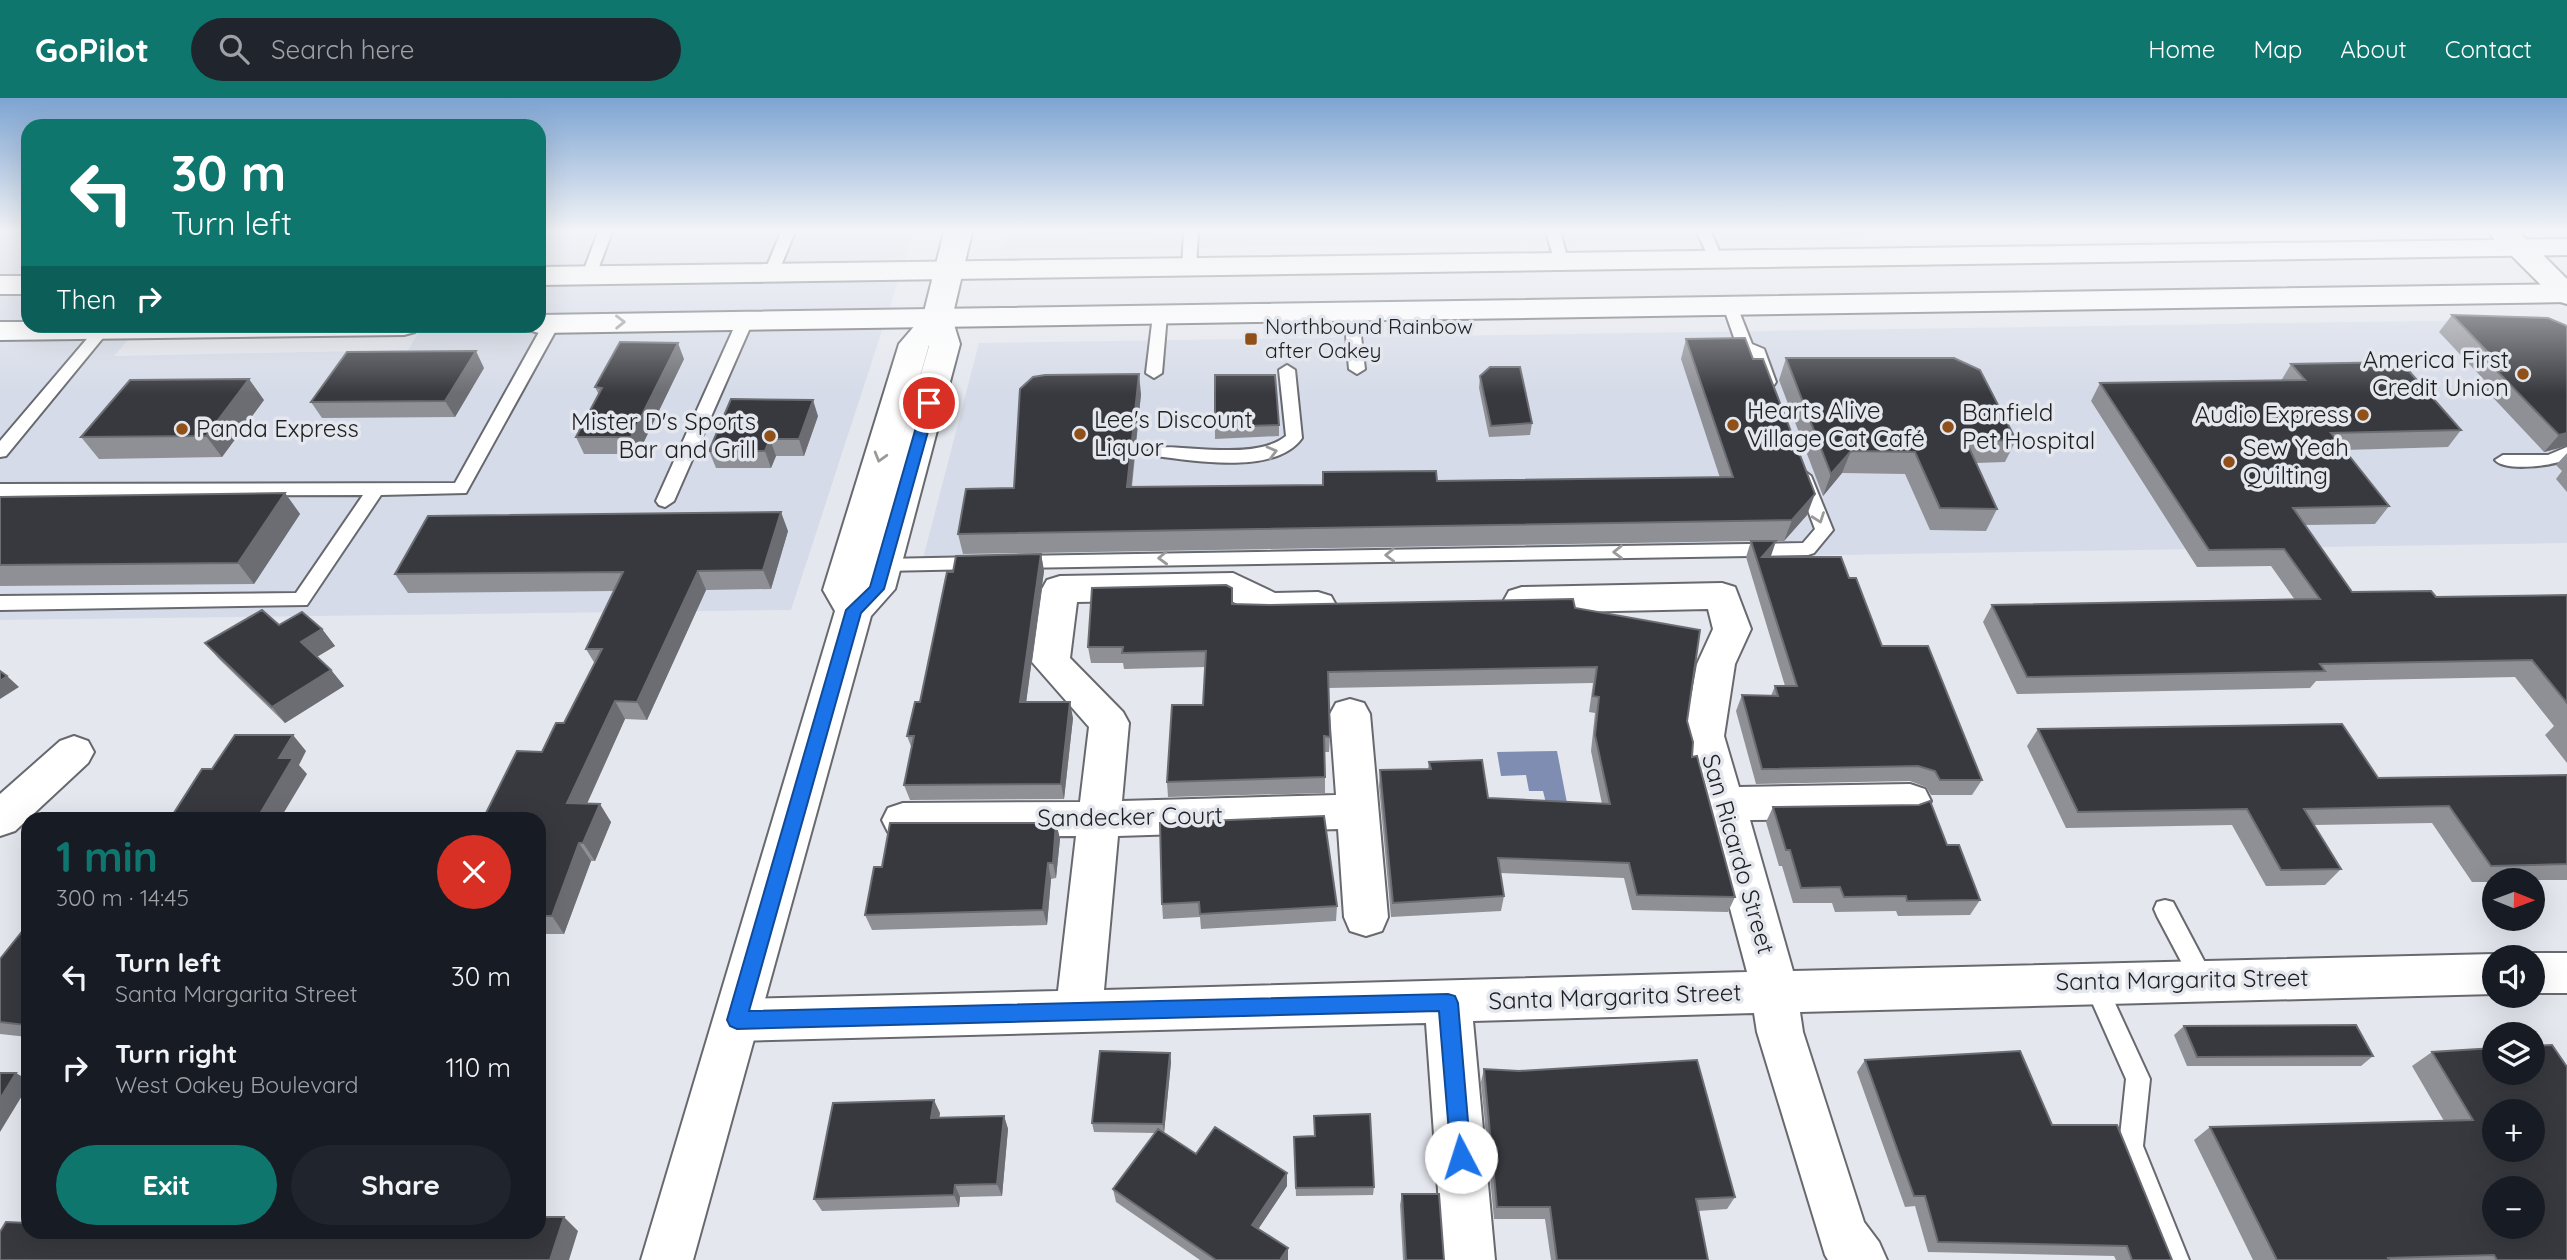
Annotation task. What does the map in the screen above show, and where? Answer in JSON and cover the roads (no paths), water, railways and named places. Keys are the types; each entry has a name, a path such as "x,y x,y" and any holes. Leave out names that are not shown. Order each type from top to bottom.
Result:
{"main road":[{"path":"854,610 841,590 914,345 937,318 945,286"},
{"path":"1724,286 1730,306"},
{"path":"1784,286 1790,305"},
{"path":"546,323 2566,294"},
{"path":"667,1260 854,610 877,589 945,344 937,318"},
{"path":"0,331 21,330"},
{"path":"1079,1012 1109,723 1051,662 1060,589 1233,586 1269,606 1351,604"},
{"name":"San Ricardo Street","path":"1489,601 1722,596 1732,629 1716,664 1704,736 1767,952 1780,1032 1843,1237 1861,1260"},
{"path":"1350,714 1366,917"},
{"path":"0,819 74,752"},
{"path":"1722,804 1910,801"},
{"name":"Sandecker Court","path":"903,820 1099,819 1357,811"},
{"path":"2545,973 2567,972"},
{"name":"Santa Margarita Street","path":"737,1020 1448,1003 2202,979 2482,974"},
{"path":"1448,1003 1469,1260"}],"lane":[{"path":"1730,306 1746,349 1756,349 1775,401"},
{"path":"1351,312 1357,369"},
{"path":"1154,373 1160,315"},
{"path":"665,501 745,321"},
{"path":"0,452 100,333"},
{"path":"0,490 460,489 540,333"},
{"path":"1156,451 1190,455 1260,455 1287,447 1294,438 1287,370"},
{"path":"2503,460 2559,464 2567,452"},
{"path":"883,565 1201,557 1808,549 1824,530 1795,453"},
{"path":"0,603 301,600 376,489"},
{"path":"2165,909 2202,979"},
{"path":"2093,982 2138,1079 2131,1146 2176,1260"}],"water":[{"path":"1557,751 1567,803 1546,803 1543,791 1529,791 1526,775 1501,776 1497,752"}],"place":[{"name":"Northbound Rainbow after Oakey","path":"1251,339"},
{"name":"America First Credit Union","path":"2523,374"},
{"name":"Audio Express","path":"2363,415"},
{"name":"Hearts Alive Village Cat Café","path":"1733,425"},
{"name":"Banfield Pet Hospital","path":"1948,427"},
{"name":"Panda Express","path":"182,429"},
{"name":"Lee's Discount Liquor","path":"1080,434"},
{"name":"Mister D's Sports Bar and Grill","path":"770,436"},
{"name":"Sew Yeah Quilting","path":"2229,462"}]}
